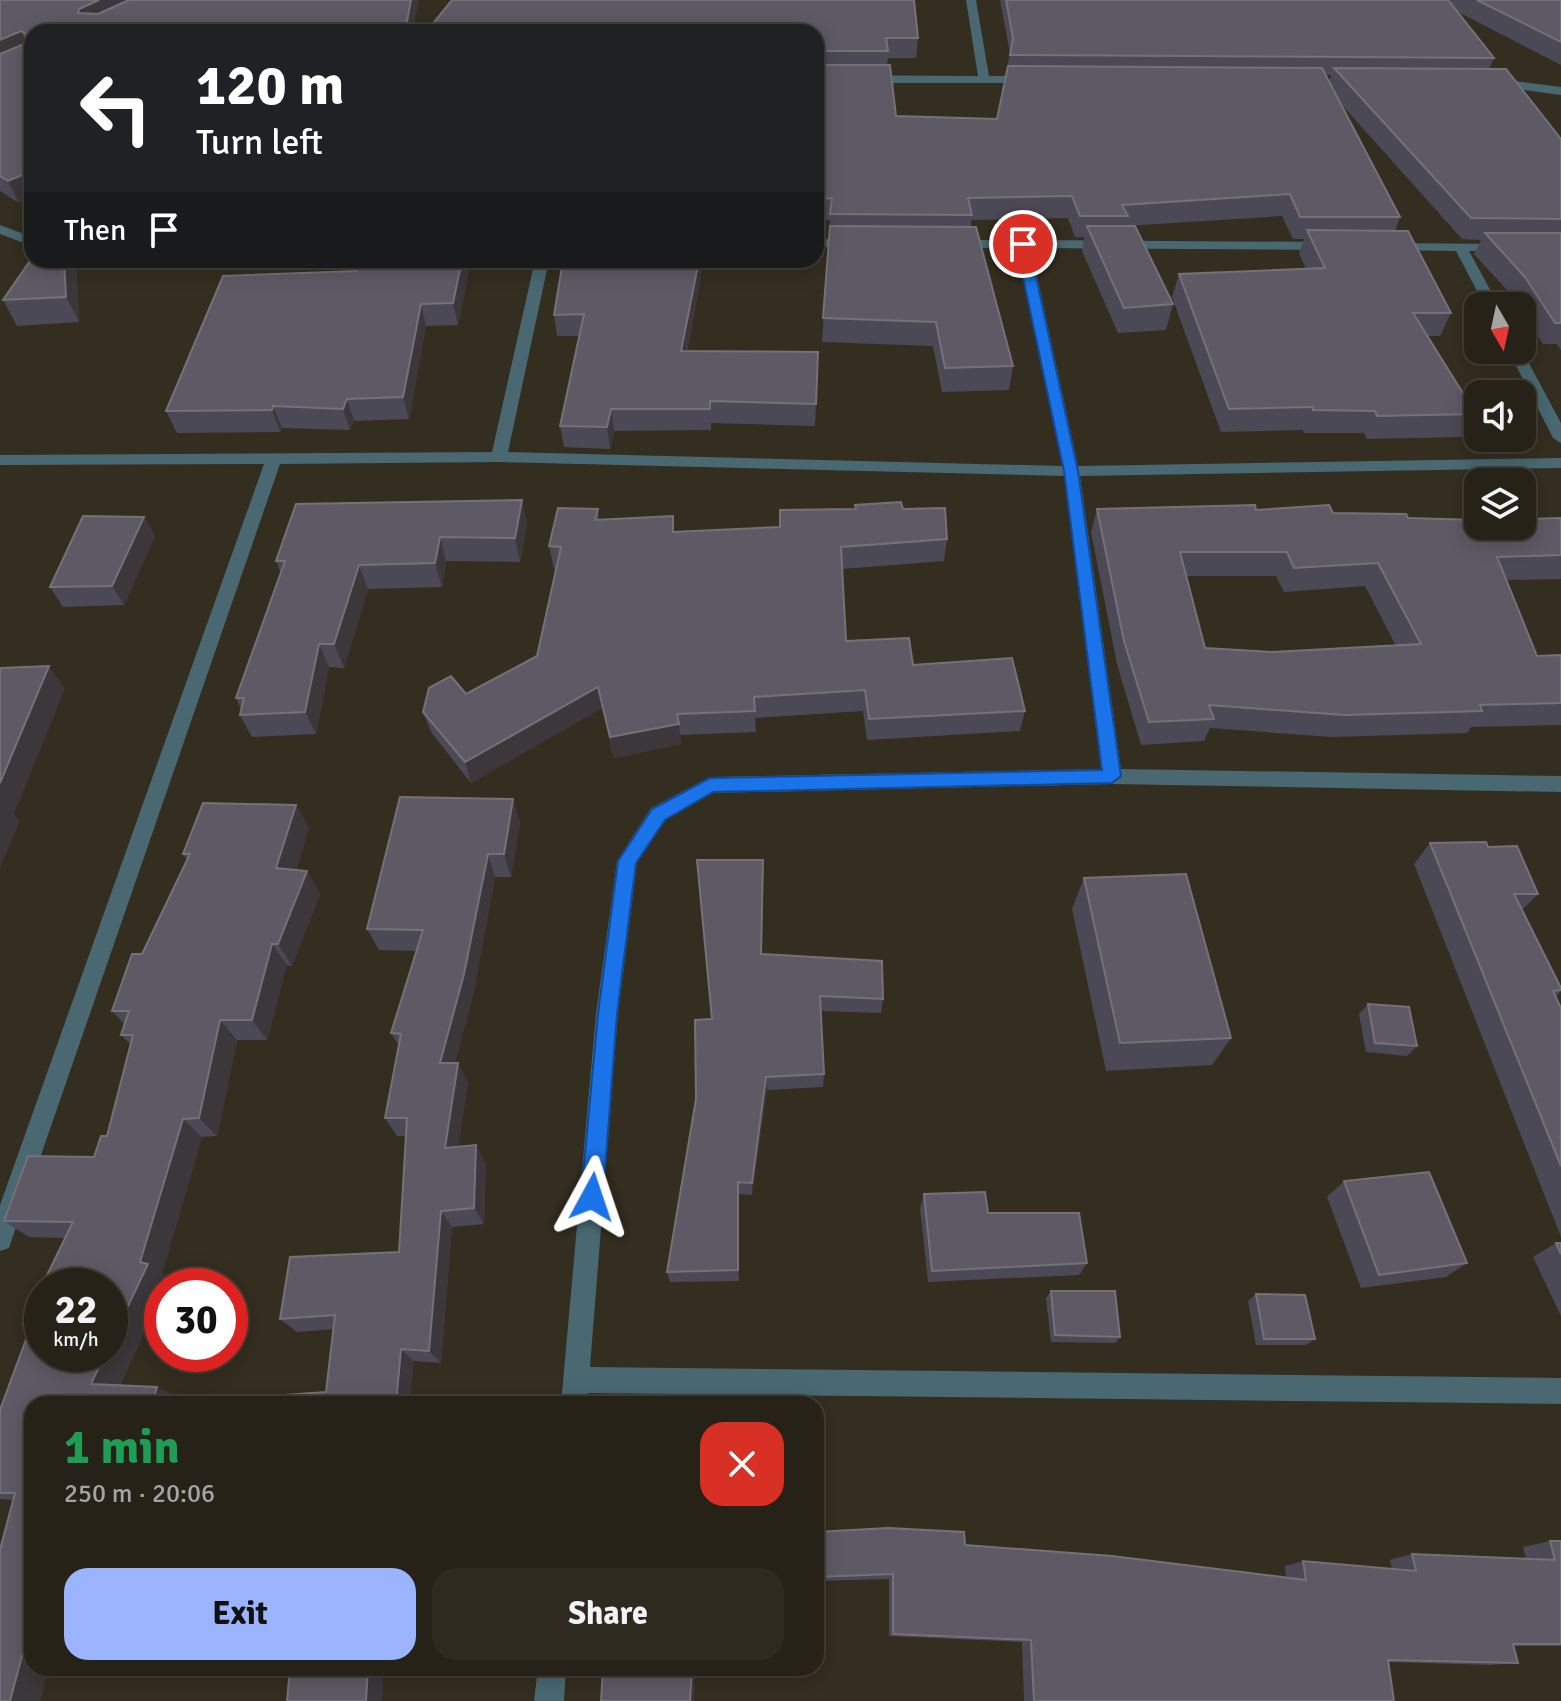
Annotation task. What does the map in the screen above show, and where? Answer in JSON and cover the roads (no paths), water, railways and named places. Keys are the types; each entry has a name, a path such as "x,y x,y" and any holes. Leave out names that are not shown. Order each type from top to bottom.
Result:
{"street":[{"path":"971,0 984,80"},
{"path":"824,79 1048,80"},
{"path":"1478,82 1517,83 1559,92"},
{"path":"0,229 24,239"},
{"path":"824,243 864,243"},
{"path":"943,244 1336,247"},
{"path":"1023,244 1071,471 1112,776"},
{"path":"1382,247 1521,247"},
{"path":"1461,248 1485,292"},
{"path":"499,457 540,268"},
{"path":"1522,364 1561,438"},
{"path":"0,460 499,457 1071,471 1561,463"},
{"path":"0,1239 274,458"},
{"path":"1561,784 1112,776 710,785 658,814 627,861 607,1014 575,1392 1561,1391"},
{"path":"549,1701 551,1676"}]}
